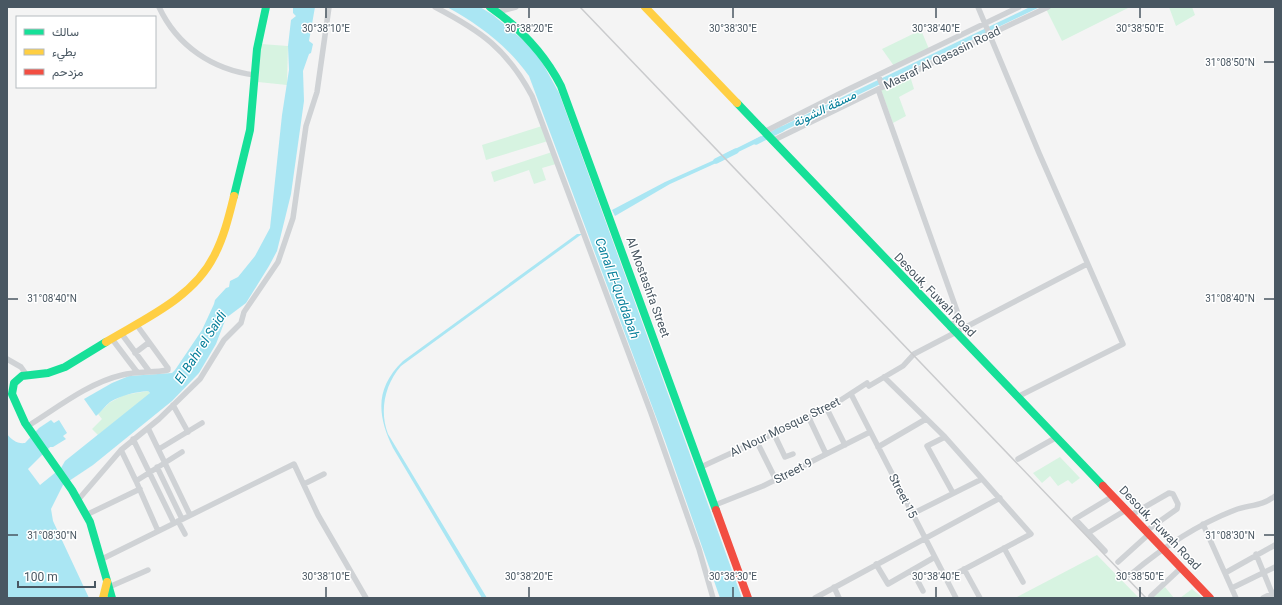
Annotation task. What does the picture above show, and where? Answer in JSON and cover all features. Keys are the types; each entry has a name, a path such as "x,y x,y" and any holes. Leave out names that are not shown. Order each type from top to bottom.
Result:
{"main road":[{"path":"112,598 96,539 86,515 68,484 56,470 29,428 12,393 14,384 26,374 48,373 65,367 158,312 184,293 202,275 214,256 226,225 245,156 253,107 258,37 266,7"},
{"name":"Al Mostashfa Street","path":"490,7 538,49 552,69 561,86 748,598"},
{"name":"Desouk, Fuwah Road","path":"645,7 952,331 1057,437 1210,598"},
{"path":"103,598 108,584"}],"street":[{"path":"159,7 177,36 202,57 221,67 255,75"},
{"path":"78,500 121,450 148,428 200,379 224,340 241,323 244,312 273,272 284,246 292,218 306,123 317,92 329,7"},
{"path":"435,7 468,24 491,41 510,62 532,96 651,413 699,549 713,598"},
{"path":"497,12 516,7"},
{"path":"978,7 1022,113 1123,344 1018,397"},
{"path":"764,132 1019,7"},
{"name":"Masraf Al Qasasin Road","path":"772,141 973,43 990,33 1048,7"},
{"path":"878,75 881,88 958,311 952,331"},
{"path":"835,96 841,107"},
{"name":"Al Nour Mosque Street","path":"701,466 757,442 827,409 851,394 903,366 914,354 952,331 1087,264"},
{"path":"29,428 87,390 116,376 137,372 166,371 168,368 148,343 136,324"},
{"path":"121,333 149,371"},
{"path":"112,339 137,372"},
{"path":"135,353 148,343"},
{"path":"7,360 21,367 26,374"},
{"path":"884,377 945,438 1031,534 946,579"},
{"name":"Street 15","path":"851,394 956,598"},
{"path":"173,405 188,432"},
{"path":"827,409 844,445"},
{"path":"809,418 826,454"},
{"path":"878,447 926,419"},
{"path":"159,449 202,423"},
{"path":"148,428 190,515"},
{"name":"Street 9","path":"714,504 745,494 776,480 870,432"},
{"path":"774,434 785,457 793,454"},
{"path":"1018,459 1057,437"},
{"path":"945,438 927,446 953,493"},
{"path":"133,439 185,534"},
{"path":"757,442 776,480"},
{"path":"121,450 158,531"},
{"path":"136,481 182,452"},
{"path":"102,559 294,464 318,515 366,598"},
{"path":"157,467 178,521"},
{"path":"304,484 324,474"},
{"path":"912,514 982,478"},
{"path":"86,515 140,489"},
{"path":"1088,533 1170,493 1173,494 1178,504 1177,509 1147,533 1118,562"},
{"path":"1105,551 1075,519 1113,496"},
{"path":"1130,575 1162,548 1203,524 1236,509 1259,505 1275,496"},
{"path":"815,598 1000,498"},
{"path":"1203,524 1236,598"},
{"path":"1225,573 1256,554 1275,545"},
{"path":"1004,548 1023,582"},
{"path":"1256,554 1274,594 1263,598"},
{"path":"876,564 888,584 935,557"},
{"path":"1232,588 1275,566"},
{"path":"1151,596 1181,568"},
{"path":"964,569 980,598"},
{"path":"108,584 148,570"},
{"path":"912,570 922,591"},
{"path":"834,588 839,598"}],"green space":[{"path":"1051,7 1130,7 1062,41 1046,9"},
{"path":"1169,7 1192,7 1195,15 1176,26"},
{"path":"921,30 929,49 894,66 882,49"},
{"path":"261,44 288,46 287,85 258,82"},
{"path":"910,76 914,89 899,97 906,116 893,123 881,90"},
{"path":"542,126 548,141 486,160 482,145"},
{"path":"552,152 556,164 542,168 546,180 534,184 529,170 494,182 491,172"},
{"path":"148,391 150,393 149,395 98,435 92,429 102,419 98,414 109,403 124,395"},
{"path":"1060,457 1080,478 1072,484 1068,480 1058,486 1050,476 1042,483 1033,473"},
{"path":"1097,555 1139,598 1015,598"},
{"path":"1165,587 1174,598 1153,597"},
{"path":"1192,589 1203,598 1180,598"}],"water":[{"name":"El Bahr el Saidi","path":"293,7 315,7 309,41 313,44 311,53 309,54 303,71 304,101 291,194 277,251 246,303 226,318 216,344 199,373 172,401 93,465 63,485 51,509 53,521 89,598 7,598 7,434 15,441 25,443 39,428 51,420 54,423 59,420 67,433 63,436 66,439 53,447 50,447 28,469 40,485 61,468 65,461 150,393 148,391 138,392 119,397 110,402 96,416 84,399 112,383 129,376 172,373 202,330 215,300 226,288 229,287 230,281 238,277 255,256 270,228 282,115 289,70 288,46 291,20 296,16 293,13"},
{"name":"Canal El-Quddabah","path":"447,7 480,7 493,15 530,46 543,64 559,93 742,598 720,598 665,441 529,76 502,45 481,28"},
{"path":"1030,7 1040,7 777,134 774,130"},
{"path":"761,136 763,140 730,156 727,153"},
{"path":"721,157 723,160 670,184 615,216 612,210 665,182"},
{"path":"577,234 582,234 401,366 395,373 387,389 384,416 388,434 487,598 482,598 393,448 384,424 382,413 383,392 387,381 403,361"}],"waterway":[{"name":"مسقة الشونة","path":"756,142 782,129"},
{"name":"مسقة الشونة","path":"716,161 736,151"}],"railway":[{"path":"580,7 1146,598"}],"traffic: fast":[{"path":"234,196 250,130 257,49 266,7"},
{"path":"490,7 521,33 539,52 561,86 716,510"},
{"path":"737,103 1103,486"},
{"path":"106,342 65,367 48,373 22,376 14,383 12,394 25,423 72,490 90,522 112,598"}],"traffic: slow":[{"path":"645,7 737,103"},
{"path":"106,342 151,316 181,296 194,284 205,271 218,249 234,196"},
{"path":"103,598 107,582"}],"traffic: jam":[{"path":"1103,486 1210,598"},
{"path":"716,510 748,598"}]}
